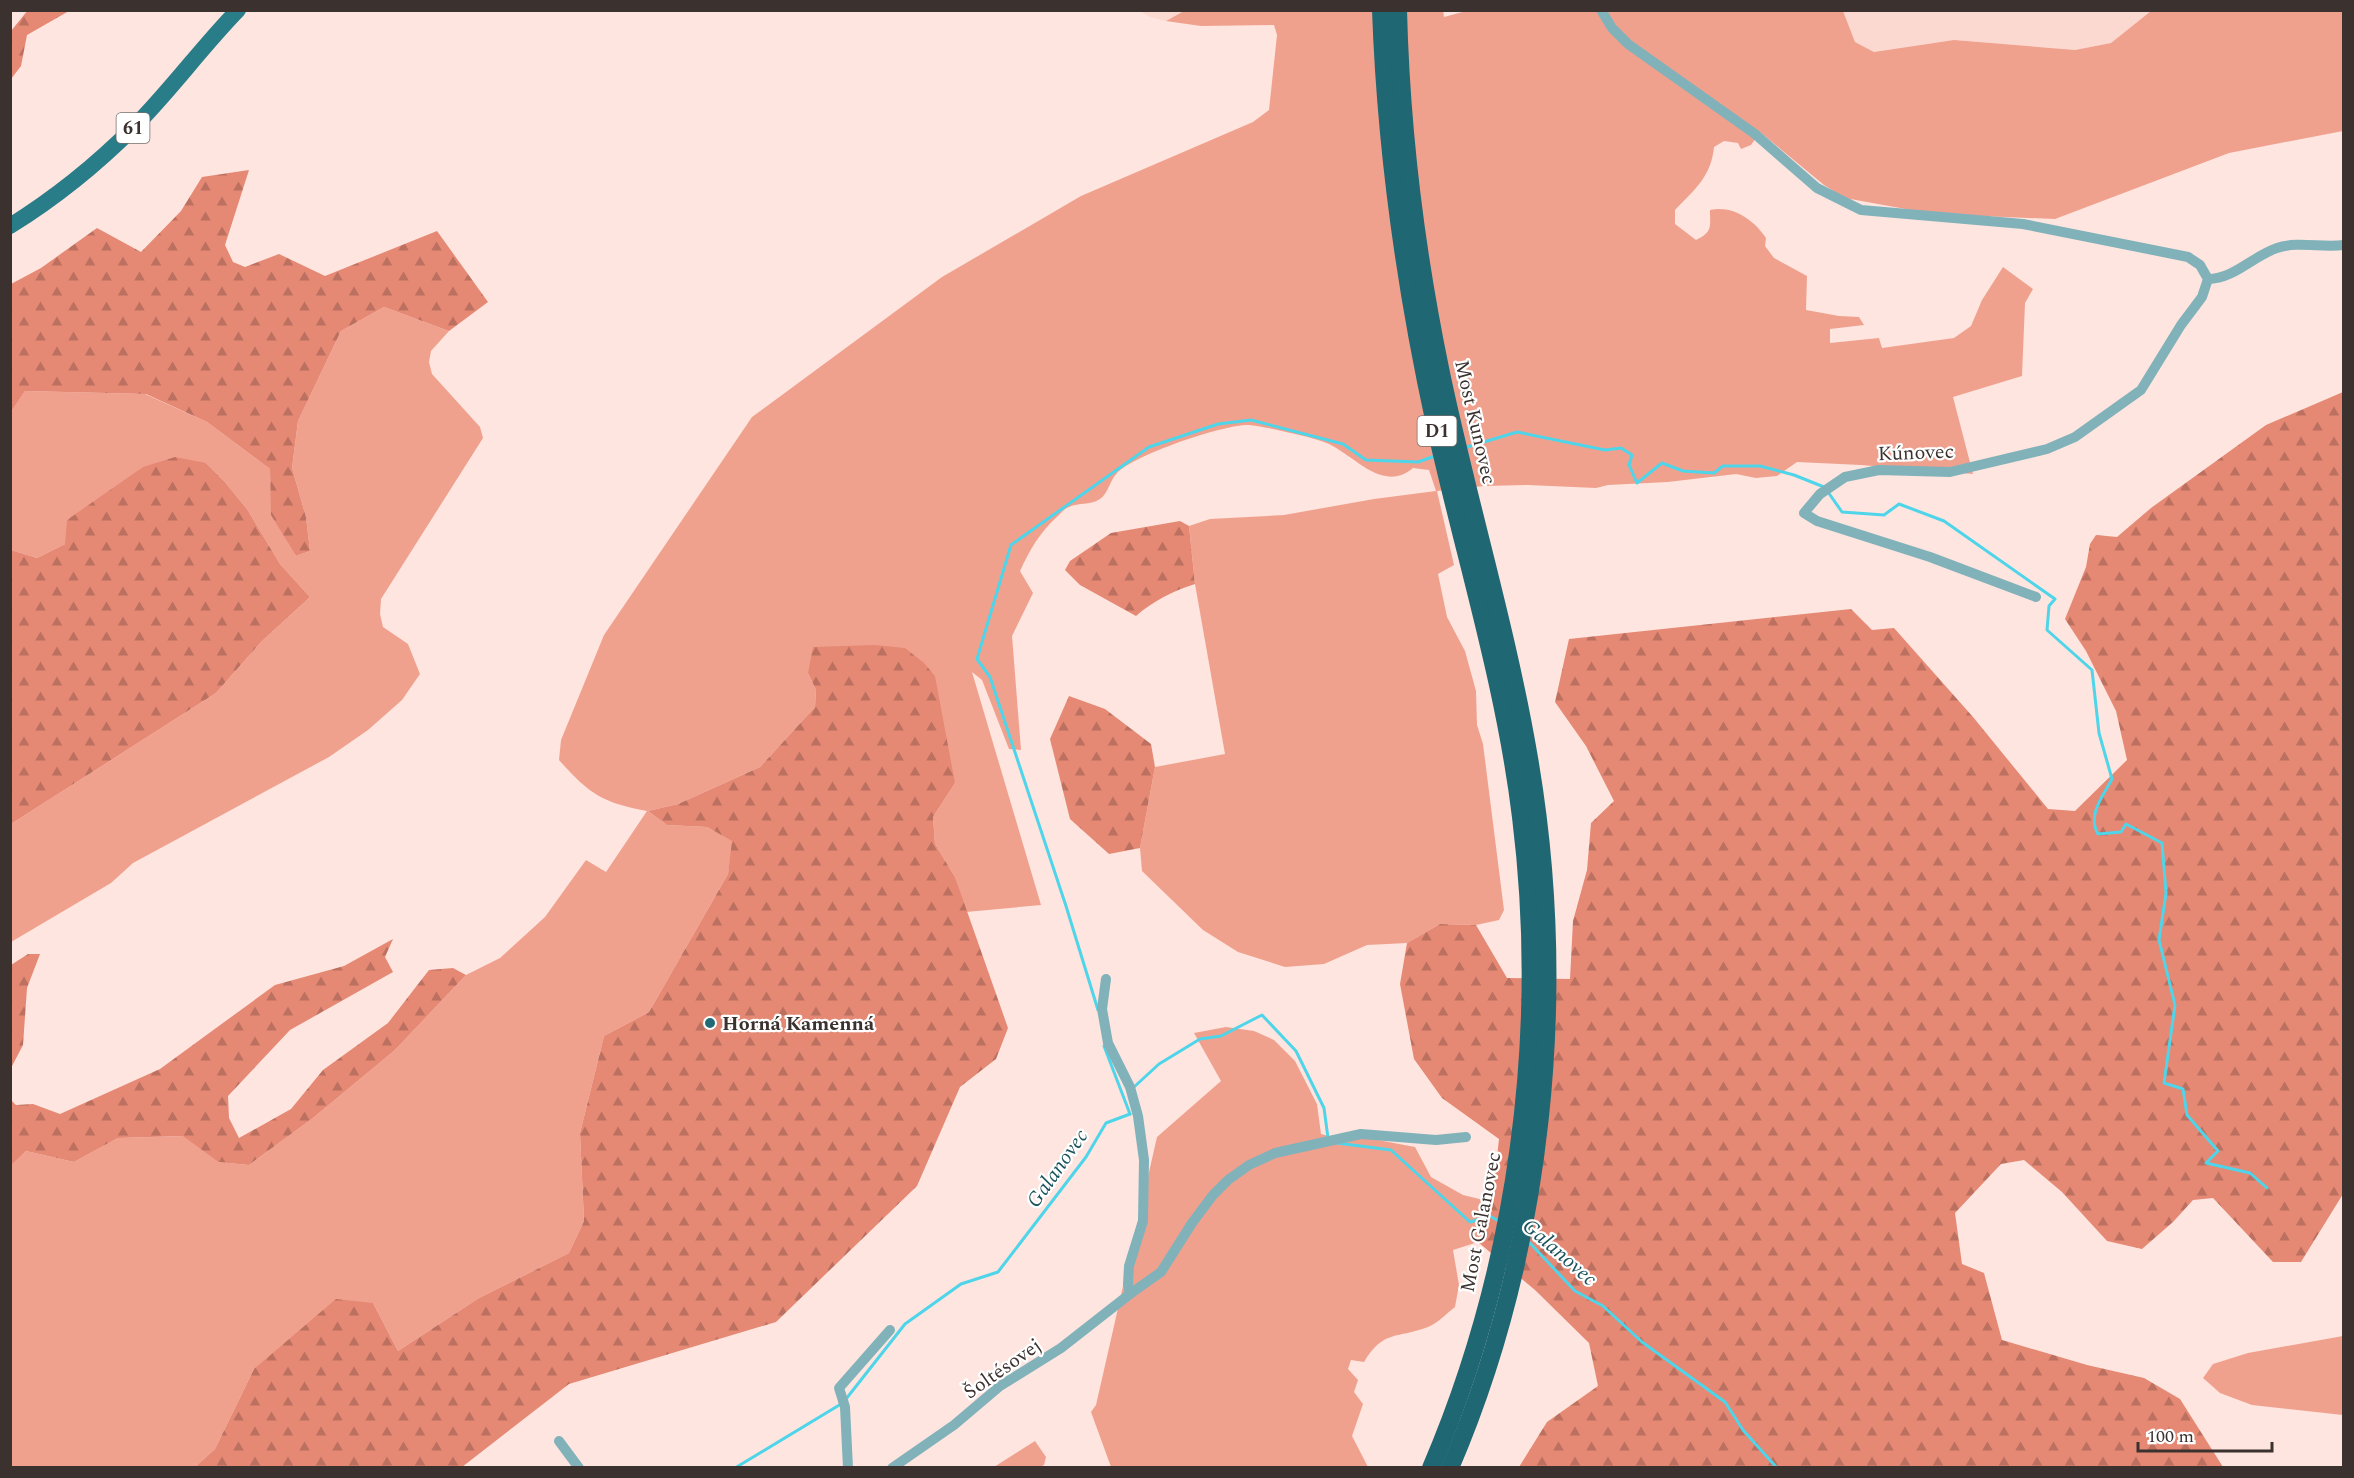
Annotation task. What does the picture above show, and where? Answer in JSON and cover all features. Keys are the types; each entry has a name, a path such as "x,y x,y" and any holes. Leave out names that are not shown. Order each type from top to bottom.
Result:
{"highway":[{"name":"D1","path":"1381,10 1391,171 1413,270"},
{"name":"D1","path":"1398,10 1413,270"},
{"name":"Most Kunovec","path":"1413,270 1436,428 1522,720 1537,806 1546,894 1540,1000"},
{"name":"Most Galanovec","path":"1448,1456 1496,1336 1517,1254 1529,1193 1539,1120 1540,1000"},
{"name":"D1","path":"1431,1467 1448,1456"}],"main road":[{"name":"61","path":"10,226 92,168 135,126 207,42 238,10"}],"street":[{"path":"1601,10 1611,28 1628,44 1755,135 1817,188 1861,210 2023,224 2166,252 2188,257 2200,265 2208,279 2222,278 2276,248 2290,245 2343,245"},
{"name":"Kúnovec","path":"2036,597 1930,557 1817,521 1804,513 1820,494 1845,477 1879,470 1950,472 2047,449 2075,437 2141,390 2181,325 2202,297 2208,279"},
{"path":"1106,979 1102,1009 1108,1043 1130,1087 1138,1116 1144,1160 1143,1221 1130,1266 1128,1284 1130,1294 1161,1272 1213,1195 1228,1180 1249,1165 1275,1153 1361,1134 1436,1140 1466,1137"},
{"name":"Šoltésovej","path":"892,1467 954,1425 1000,1386 1061,1348 1130,1294"},
{"path":"848,1467 843,1403 839,1388 890,1330"},
{"path":"559,1441 579,1467"}],"shaded area":[{"path":"1443,10 1444,17 1470,10 1843,11 1855,42 1874,52 1954,40 2075,50 2111,43 2151,11 2343,11 2343,131 2229,153 2055,219 1933,214 1845,198 1824,185 1760,132 1751,145 1741,149 1738,143 1724,141 1714,147 1706,175 1675,210 1675,224 1696,240 1708,231 1710,210 1735,212 1749,220 1766,238 1765,246 1774,258 1807,276 1806,310 1859,317 1864,325 1830,329 1830,343 1879,338 1882,348 1954,338 1971,326 1982,300 2003,267 2033,289 2025,303 2022,376 1953,397 1973,474 1797,462 1777,476 1756,478 1736,474 1596,488 1528,485 1484,486 1437,491 1454,565 1438,574 1447,617 1465,651 1476,691 1477,725 1483,744 1504,910 1499,920 1476,925 1440,924 1407,943 1367,945 1324,964 1285,967 1238,952 1203,930 1142,871 1140,848 1155,767 1225,754 1195,584 1189,526 1210,519 1284,515 1436,491 1429,470 1413,468 1402,475 1391,477 1380,475 1329,444 1249,425 1220,430 1180,442 1127,466 1117,473 1100,499 1063,511 1036,541 1020,571 1033,593 1012,636 1021,750 1009,749 982,680 972,672 1041,905 966,912 955,877 935,844 933,817 955,783 808,673 816,690 815,707 760,767 678,804 648,811 667,825 707,827 733,841 728,874 649,1012 604,1036 580,1133 584,1221 569,1253 479,1298 398,1351 373,1303 254,1369 215,1449 195,1467 11,1467 10,1165 26,1151 74,1162 118,1138 184,1136 218,1162 249,1165 313,1118 395,1050 466,975 500,958 545,917 586,860 606,872 647,811 608,800 588,789 559,760 561,740 604,635 752,417 942,277 1081,196 1253,122 1269,110 1277,35 1274,25 1201,26 1166,21 1184,11"},
{"path":"1140,11 1184,11 1166,21 1150,17"},
{"path":"1843,11 2151,11 2111,43 2075,50 1954,40 1874,52 1855,42"},
{"path":"384,307 449,331 431,351 429,362 432,374 480,427 483,438 381,599 380,614 383,627 408,644 420,674 402,700 368,730 329,757 133,863 111,883 11,942 11,824 216,693 261,642 310,597 280,564 247,509 206,463 37,558 11,550 11,412 25,391 145,394 207,422 270,469 272,515 296,556 310,551 306,517 292,468 298,421 341,331"},
{"path":"1226,1027 1254,1031 1274,1040 1295,1061 1317,1104 1321,1134 1349,1141 1362,1137 1415,1147 1431,1177 1463,1195 1492,1202 1478,1242 1453,1250 1459,1285 1455,1307 1428,1327 1392,1337 1378,1344 1364,1362 1351,1360 1348,1369 1358,1380 1354,1392 1363,1404 1352,1436 1368,1467 1111,1467 1091,1412 1096,1405 1157,1137 1221,1081 1194,1033"},
{"path":"2343,1336 2343,1415 2252,1405 2220,1393 2203,1378 2213,1364 2248,1353"},
{"path":"1035,1441 1046,1457 1044,1465 1040,1467 994,1467"}],"green space":[{"path":"28,10 69,11 27,35 21,66 11,79 11,31"},
{"path":"249,170 225,245 233,262 245,267 279,254 325,276 437,231 488,302 449,331 384,307 341,331 298,421 292,468 306,517 310,551 296,556 271,515 270,469 207,422 146,394 25,391 11,412 11,284 41,268 97,228 141,252 181,211 202,177"},
{"path":"2343,392 2343,1194 2301,1262 2273,1262 2213,1198 2193,1200 2173,1222 2142,1249 2107,1241 2062,1192 2024,1160 2001,1164 1955,1213 1962,1264 1984,1273 2002,1340 2087,1365 2144,1378 2180,1399 2223,1467 1519,1467 1547,1422 1598,1386 1589,1343 1535,1290 1478,1242 1492,1202 1499,1139 1442,1098 1414,1059 1400,984 1407,943 1440,924 1476,925 1507,978 1570,979 1573,921 1587,870 1591,823 1614,801 1586,746 1555,702 1569,639 1851,609 1872,630 1894,628 1973,717 2048,809 2075,811 2127,760 2116,711 2086,651 2065,619 2086,567 2090,544 2096,535 2117,537 2151,508 2266,425"},
{"path":"175,457 206,463 224,481 247,509 280,564 310,597 261,642 216,693 11,824 11,550 37,558 65,544 67,520 143,467"},
{"path":"1180,521 1189,526 1195,584 1164,597 1136,616 1080,585 1065,570 1070,561 1111,533"},
{"path":"875,645 905,648 924,663 935,676 955,783 933,817 935,844 955,877 1008,1028 996,1059 960,1087 917,1186 776,1322 569,1384 462,1467 195,1467 215,1449 254,1369 336,1299 373,1303 398,1351 479,1298 569,1253 584,1221 580,1133 604,1036 649,1012 728,874 732,841 707,827 667,825 648,811 678,804 760,767 815,707 816,690 808,673 813,647"},
{"path":"1069,696 1105,709 1151,744 1155,767 1140,848 1109,854 1070,819 1050,739"},
{"path":"393,939 385,957 393,972 290,1030 228,1096 229,1118 239,1138 291,1109 323,1070 388,1023 429,970 453,968 466,975 395,1050 313,1118 249,1165 218,1162 183,1136 118,1138 74,1162 26,1151 11,1165 11,1100 16,1105 33,1104 60,1114 160,1069 275,985 344,966"},
{"path":"28,954 40,954 27,988 23,1045 11,1068 11,965"}],"waterway":[{"path":"1098,1010 990,677 977,659 1011,545 1149,447 1218,424 1251,420 1343,444 1366,460 1418,462 1435,456"},
{"path":"1464,448 1517,432 1605,450 1621,448 1632,455 1629,465 1637,483 1662,463 1683,471 1714,473 1723,466 1760,466 1794,475 1824,487"},
{"path":"1828,492 1842,512 1884,515 1899,504 1944,521 2055,599 2049,606 2047,630 2092,670 2099,733 2112,779 2095,813 2094,820 2098,834 2121,832 2126,824 2162,843 2166,893 2159,940 2175,1005 2164,1083 2183,1089 2187,1115 2218,1151 2206,1163 2250,1173 2267,1188"},
{"name":"Galanovec","path":"1134,1087 1159,1064 1200,1039 1221,1036 1262,1015 1296,1051 1324,1108 1328,1138"},
{"path":"1104,1046 1130,1114"},
{"name":"Galanovec","path":"846,1399 905,1324 961,1284 998,1272 1086,1157 1106,1123 1130,1114"},
{"name":"Galanovec","path":"1337,1143 1391,1150 1470,1222 1490,1216 1500,1222"},
{"name":"Galanovec","path":"1528,1241 1575,1291 1603,1306 1642,1342 1725,1402 1743,1430 1777,1468"},
{"name":"Galanovec","path":"735,1468 841,1404"}],"place":[{"name":"Horná Kamenná","path":"710,1023"}]}
